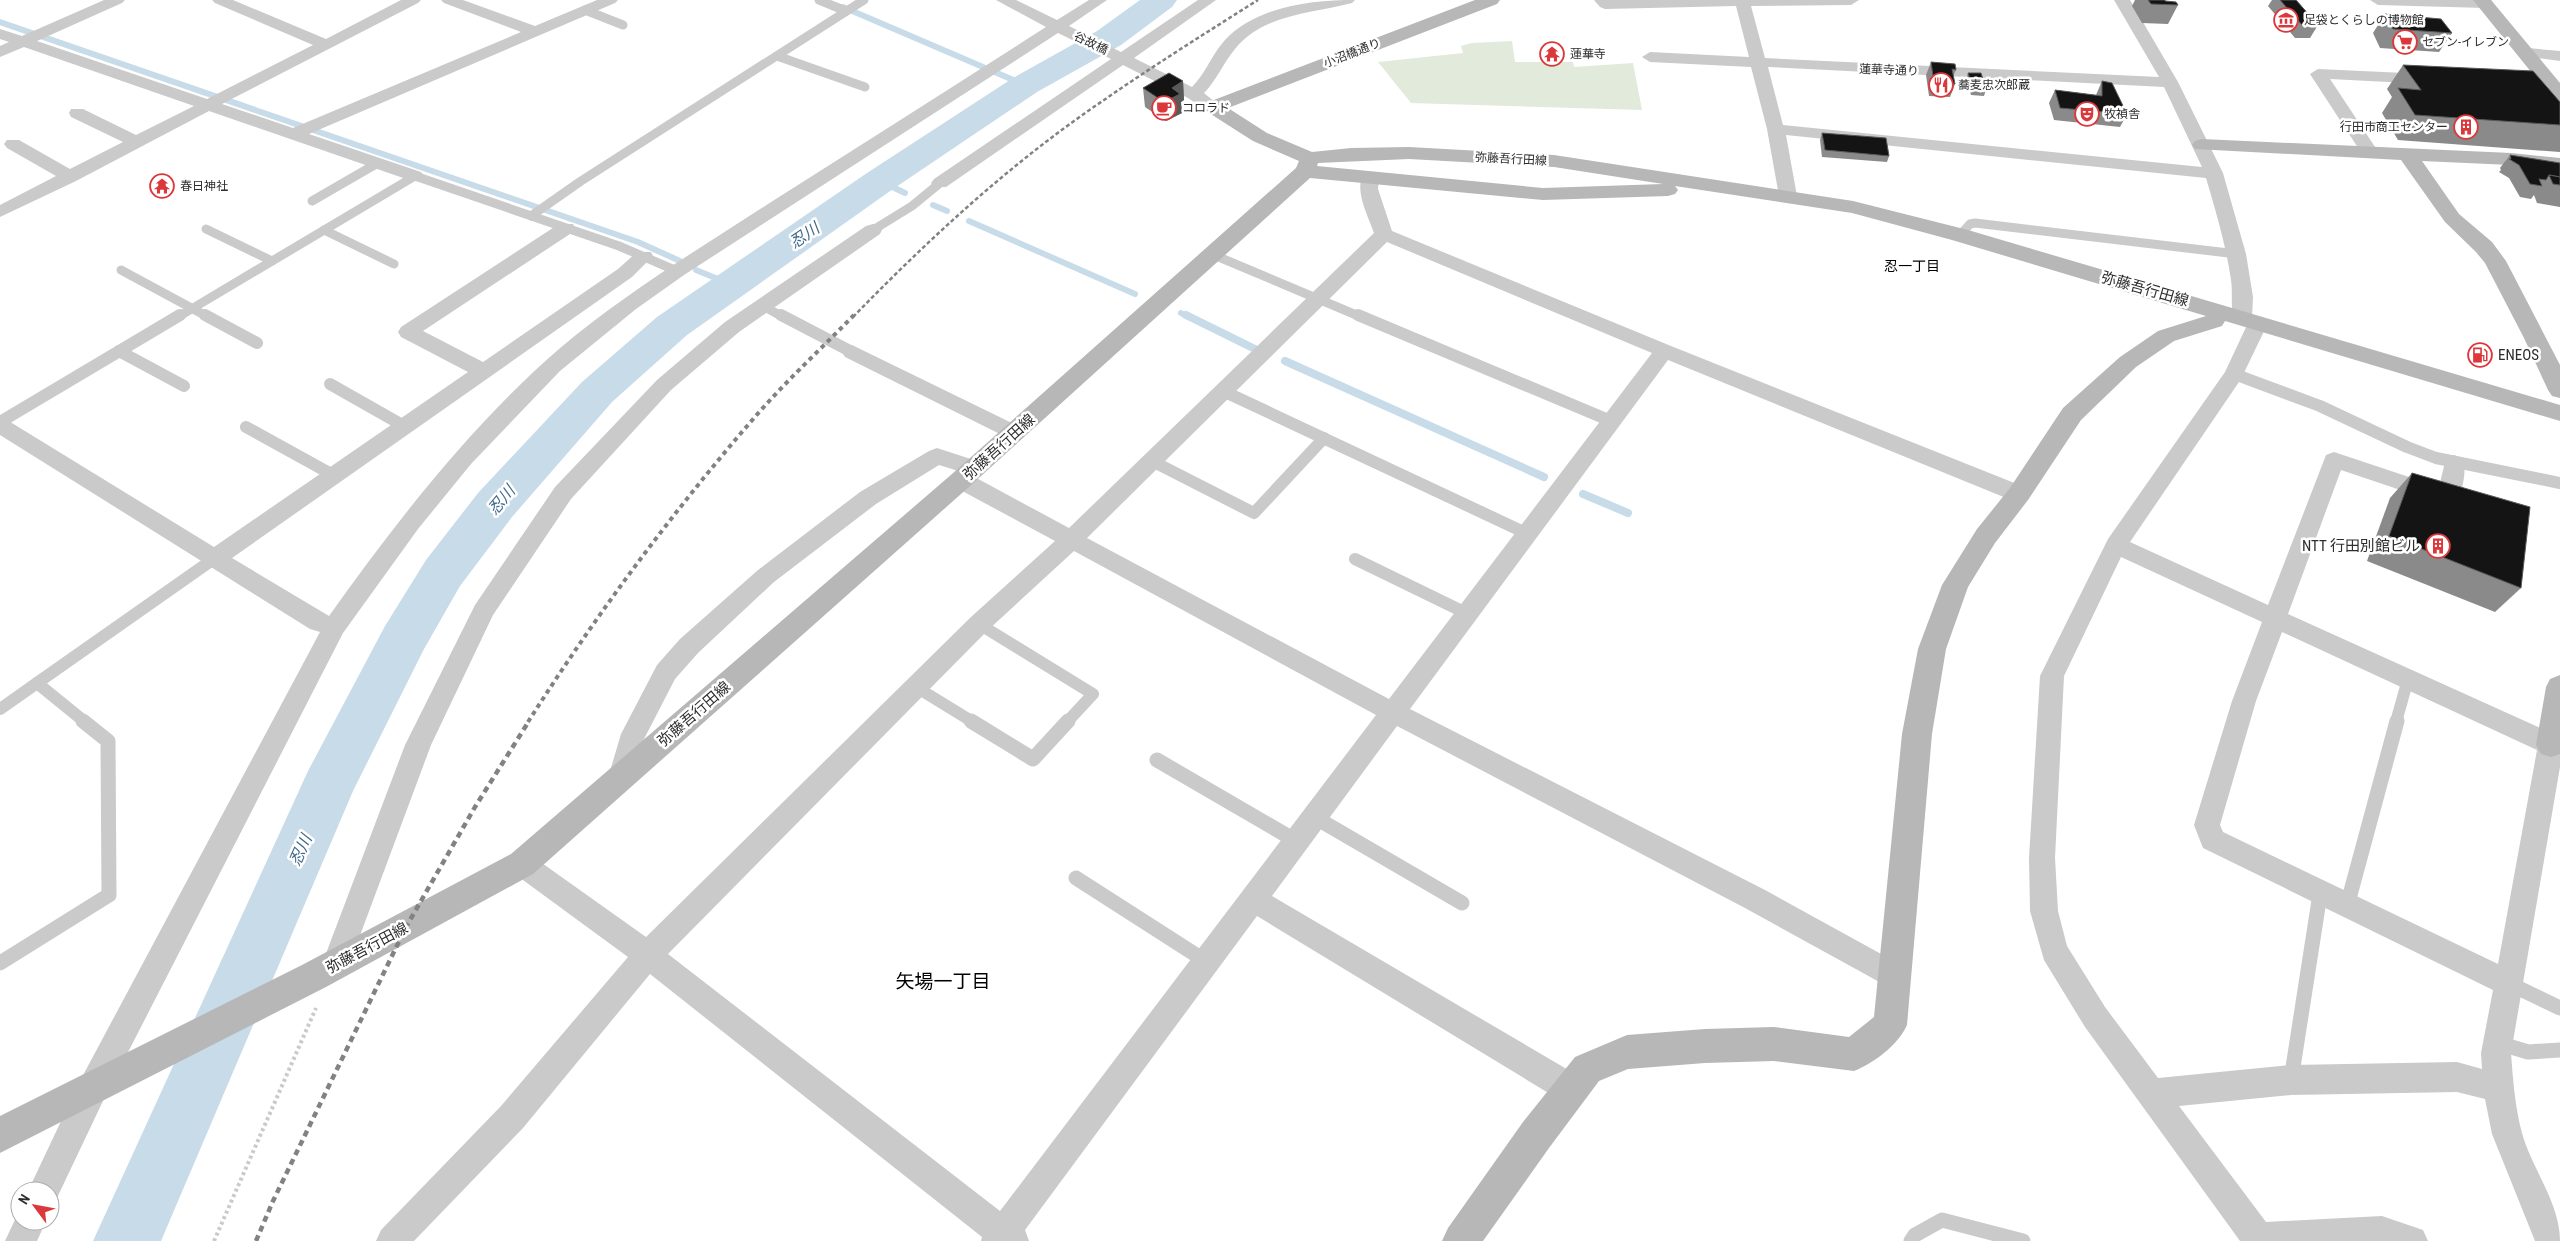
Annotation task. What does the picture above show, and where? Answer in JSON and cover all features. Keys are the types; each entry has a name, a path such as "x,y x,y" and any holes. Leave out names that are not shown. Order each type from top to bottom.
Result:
{"main road":[{"name":"小沼橋通り","path":"1213,107 1491,0"},
{"path":"2483,2 2557,90"},
{"path":"1213,107 1307,165"},
{"path":"2202,145 2407,154 2560,164"},
{"name":"弥藤吾行田線","path":"1,1129 105,1083 325,970 522,864 1015,433 1214,255 1307,165 1409,153 1554,161 1724,189 1788,196 1853,207 1960,235 2560,413"},
{"path":"2407,154 2452,218 2484,247 2495,261 2536,338 2560,390"},
{"name":"弥藤吾行田線","path":"1307,165 1370,178 1559,194 1724,189"},
{"path":"1461,1241 1586,1069 1627,1052 1705,1046 1774,1044 1854,1054 1890,1025 1893,975 1917,734 1932,650 1955,585 1986,536 2019,494 2072,414 2128,362 2166,336 2214,321 2240,318"},
{"path":"2556,747 2560,687"}],"street":[{"path":"0,52 117,0"},
{"path":"220,0 327,44"},
{"path":"0,212 413,0"},
{"path":"449,0 536,32"},
{"path":"292,135 610,0"},
{"name":"谷故橋","path":"1004,0 1194,94 1213,107"},
{"path":"50,1181 105,1083 334,627 415,515 488,430 554,365 586,338 677,271 1060,27 1099,0"},
{"path":"940,183 1208,0"},
{"path":"1194,94 1205,84 1230,44 1241,33 1296,11 1347,0"},
{"path":"1602,0 1605,4 1850,0"},
{"path":"2122,0 2170,82 2214,172 2237,254 2243,297 2234,374 2116,545 2052,676 2042,858 2044,912 2054,951 2095,1017 2259,1240 2382,1232 2412,1241"},
{"path":"2378,0 2483,2"},
{"path":"1742,2 1776,129 1788,196"},
{"path":"0,34 415,176"},
{"path":"2528,54 2560,56"},
{"name":"蓮華寺通り","path":"1650,57 1758,64 2170,82"},
{"path":"2370,153 2318,74 2446,80"},
{"path":"2534,85 2557,90"},
{"path":"77,113 137,142"},
{"path":"1776,129 2214,172"},
{"path":"13,144 70,177"},
{"path":"1370,178 1373,202 1384,234 1664,351 2019,494"},
{"path":"483,371 408,332 566,228"},
{"path":"325,970 418,745 483,611 564,493 664,384 732,327 873,230"},
{"path":"392,1241 512,1117 648,954 979,624 1071,540 1384,234"},
{"path":"215,558 625,273 644,256"},
{"path":"522,864 648,954 1004,1239 1207,962 1664,351"},
{"path":"852,352 1015,433"},
{"path":"0,423 318,622 334,627"},
{"path":"621,778 630,741 666,672 689,646 766,576 868,498 937,456 1071,540 1394,713 1755,899 1893,975"},
{"path":"2454,463 2448,498 2334,460 2244,701 2206,825 2212,840 2320,894 2508,983"},
{"path":"2116,545 2556,747 2508,983 2496,1053 2498,1088 2507,1134 2551,1241"},
{"path":"1254,900 1571,1089"},
{"path":"2150,1094 2291,1080 2457,1077 2498,1088"}],"lane":[{"path":"819,0 846,11"},
{"path":"531,216 864,0"},
{"path":"585,10 623,25"},
{"path":"777,56 864,87"},
{"path":"312,201 376,164"},
{"path":"0,423 415,176 644,256 677,271"},
{"path":"873,230 912,206 940,183"},
{"path":"1960,235 1970,224 1975,222 2237,254"},
{"path":"206,229 272,261"},
{"path":"324,230 394,264"},
{"path":"1214,255 1611,421"},
{"path":"121,270 258,343"},
{"path":"762,306 852,352"},
{"path":"119,351 184,386"},
{"path":"2234,374 2320,406 2407,447 2454,463 2560,483"},
{"path":"330,384 404,426"},
{"path":"1223,391 1528,534"},
{"path":"246,427 333,475"},
{"path":"1152,461 1254,513 1324,438"},
{"path":"0,710 215,558"},
{"path":"1355,558 1468,614"},
{"path":"916,687 1033,759 1093,694 979,624"},
{"path":"2347,906 2408,679"},
{"path":"0,963 109,894 108,741 36,684"},
{"path":"1157,760 1298,842"},
{"path":"1316,818 1462,903"},
{"path":"1076,878 1207,962"},
{"path":"2291,1080 2320,894"},
{"path":"2508,983 2560,1008"},
{"path":"2498,1043 2522,1052 2537,1054 2560,1050"},
{"path":"1911,1241 1914,1235 1942,1220 2023,1241"}],"path":[{"path":"214,1241 325,970"}],"green space":[{"path":"1512,41 1515,62 1573,62 1574,67 1633,63 1642,110 1411,103 1378,62 1463,53 1461,46 1472,43"}],"building":[{"path":"2148,0 2165,0 2176,2 2178,5 2151,4"},
{"path":"2280,0 2296,0 2318,25 2302,25"},
{"path":"2385,14 2441,19 2452,33 2393,29"},
{"path":"1931,62 1955,64 1956,70 1952,69 1955,84 1934,83"},
{"path":"2403,65 2533,71 2560,102 2560,125 2415,115 2398,88 2421,90"},
{"path":"1169,73 1183,81 1172,88 1180,94 1164,102 1143,88"},
{"path":"1968,73 1981,73 1986,89 1973,89"},
{"path":"2102,81 2112,83 2127,114 2060,108 2055,90 2102,96"},
{"path":"1822,133 1886,138 1889,156 1825,150"},
{"path":"2510,155 2560,163 2560,177 2549,175 2546,180 2539,179 2542,186 2530,184 2519,165 2509,159 2511,159"},
{"path":"2549,175 2560,177 2560,185 2553,184"},
{"path":"2412,473 2530,507 2521,588 2389,536"}],"waterway":[{"name":"忍川","path":"127,1241 327,788 403,640 443,573 495,505 597,392 672,326 880,181 1025,85 1109,38 1161,0"},
{"path":"843,7 1025,85"},
{"path":"0,22 638,242 680,261"},
{"path":"880,181 905,193"},
{"path":"933,205 947,211"},
{"path":"969,221 1135,294"},
{"path":"696,270 730,284"},
{"path":"1181,313 1188,317"},
{"path":"1186,315 1257,350"},
{"path":"1285,361 1544,477"},
{"path":"1583,494 1628,513"}],"railway":[{"path":"853,317 960,214 1045,143 1142,74 1258,0"},
{"path":"528,722 580,643 635,566 693,491 766,405 854,315"},
{"path":"256,1241 273,1201 406,927 475,807 529,721"}],"place":[{"name":"足袋とくらしの博物館","path":"2286,20"},
{"name":"セブン-イレブン","path":"2405,42"},
{"name":"蓮華寺","path":"1552,54"},
{"name":"蕎麦忠次郎蔵","path":"1941,85"},
{"name":"コロラド","path":"1164,108"},
{"name":"牧禎舎","path":"2087,114"},
{"name":"行田市商工センター","path":"2466,127"},
{"name":"春日神社","path":"162,186"},
{"name":"ENEOS","path":"2480,355"},
{"name":"NTT 行田別館ビル","path":"2438,546"}],"district":[{"name":"忍一丁目","path":"1912,266"},
{"name":"矢場一丁目","path":"943,981"}]}
